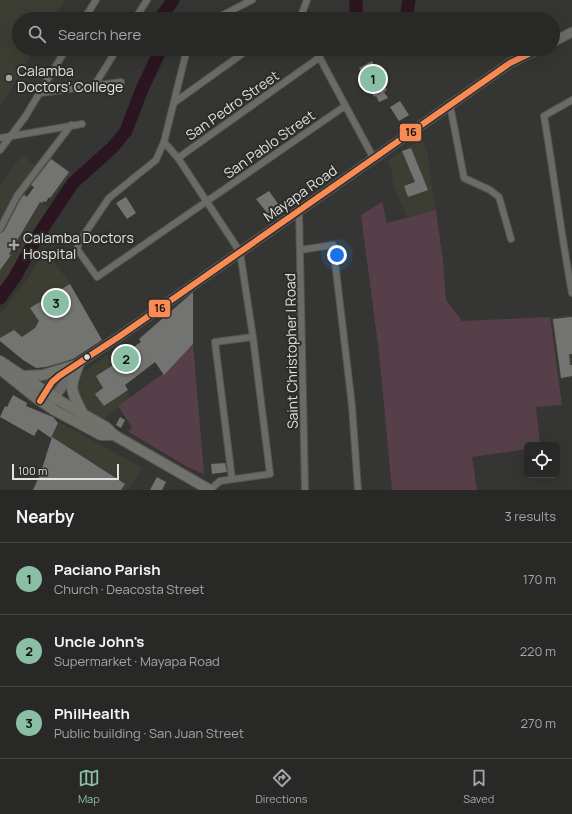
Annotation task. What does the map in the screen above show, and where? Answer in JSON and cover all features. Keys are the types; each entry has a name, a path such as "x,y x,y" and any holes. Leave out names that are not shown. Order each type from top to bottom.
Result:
{"highway":[{"path":"0,361 50,394 106,427 114,435 210,490"},
{"path":"24,376 48,374 79,364"},
{"path":"79,364 72,381 72,388 83,414"},
{"path":"0,369 44,403 101,435 114,435"}],"main road":[{"path":"560,38 572,32"},
{"name":"Mayapa Road","path":"44,403 50,394 56,379 417,130 450,104 510,63 524,56"}],"street":[{"path":"88,12 96,0"},
{"path":"139,12 146,0"},
{"path":"229,12 252,0"},
{"path":"304,12 307,0"},
{"path":"0,150 25,117 62,56"},
{"path":"94,86 112,56"},
{"path":"185,56 164,142 178,158 240,252 253,337 270,474 220,481 210,490"},
{"path":"175,102 239,56"},
{"path":"320,58 374,159"},
{"name":"San Pedro Street","path":"178,158 320,58"},
{"path":"40,93 121,82"},
{"path":"572,100 544,116 572,293"},
{"path":"450,104 464,178 490,190 499,197 511,239"},
{"name":"San Pablo Street","path":"164,142 156,160 109,198 79,242 77,249 97,278 345,106"},
{"path":"0,138 82,124"},
{"path":"0,229 17,196 71,125"},
{"name":"Saint Christopher I Road","path":"299,210 304,382 305,490"},
{"path":"300,250 333,245 352,406 358,490"},
{"path":"232,479 215,342 253,337"}],"shaded area":[{"name":"Calamba Doctors' College","path":"0,0 65,0 57,12 12,12 12,56 31,56 0,107"},
{"path":"422,138 428,155 436,210 407,217 394,187 391,169 387,161"},
{"name":"Calamba Doctors Hospital","path":"22,155 40,169 51,157 72,174 51,199 32,186 25,193 48,208 0,294 0,186"},
{"path":"382,202 387,223 436,210 443,262 446,300 462,321 550,317 562,405 536,407 540,442 524,442 524,449 472,457 477,490 392,490 379,352 361,215"},
{"path":"46,250 70,284 102,340 66,363 47,367 52,341 39,322 35,328 22,337 0,338 0,314 22,287"},
{"path":"572,315 572,378 560,379 551,317"},
{"path":"193,344 204,474 186,466 129,432 132,427 118,406 167,371"},
{"path":"108,354 130,397 102,421 84,407 78,391 78,384 81,374"},
{"path":"59,422 143,468 127,490 33,490"}],"building":[{"path":"372,61 387,90 384,92 388,98 379,102 376,96 374,97 359,68"},
{"path":"400,101 409,115 399,121 390,107"},
{"path":"411,148 428,190 408,197 404,186 415,182 402,151"},
{"path":"51,159 69,172 50,198 49,197 46,202 40,202 9,254 11,255 0,270 0,233 4,231 21,198 24,195 27,197 34,187 31,185"},
{"path":"269,191 279,205 268,214 256,199"},
{"path":"126,197 136,213 127,219 116,203"},
{"path":"70,284 102,340 73,359 46,367 36,368 23,360 0,341 0,338 14,330 22,337 35,328 39,321 30,308"},
{"path":"193,292 193,344 164,375 155,362 125,385 128,390 104,406 95,394 103,388 96,376 118,362 116,359 141,342 139,339"},
{"path":"572,317 572,354 569,354 570,365 572,365 572,376 561,378 553,319"},
{"path":"13,395 27,403 26,406 53,417 58,423 51,438 38,429 34,436 0,417 5,406 7,407"},
{"path":"120,417 125,420 121,428 116,425"},
{"path":"52,437 125,484 121,490 33,490 41,472"},
{"path":"225,463 227,472 212,474 211,464"},
{"path":"157,477 166,482 162,490 150,490"}],"waterway":[{"path":"165,12 173,0"},
{"path":"356,0 356,12"},
{"path":"407,12 409,0"},
{"path":"0,298 15,277 37,237 73,183 113,147 126,131 142,89 158,56"}],"transit line":[{"name":"16","path":"40,401 52,382 59,376 120,336 510,63 524,56"}],"place":[{"name":"Calamba Doctors' College","path":"9,78"},
{"name":"Paciano Parish","path":"373,79"},
{"name":"Calamba Doctors Hospital","path":"14,245"},
{"name":"PhilHealth","path":"56,303"},
{"name":"Uncle John's","path":"126,359"}]}
